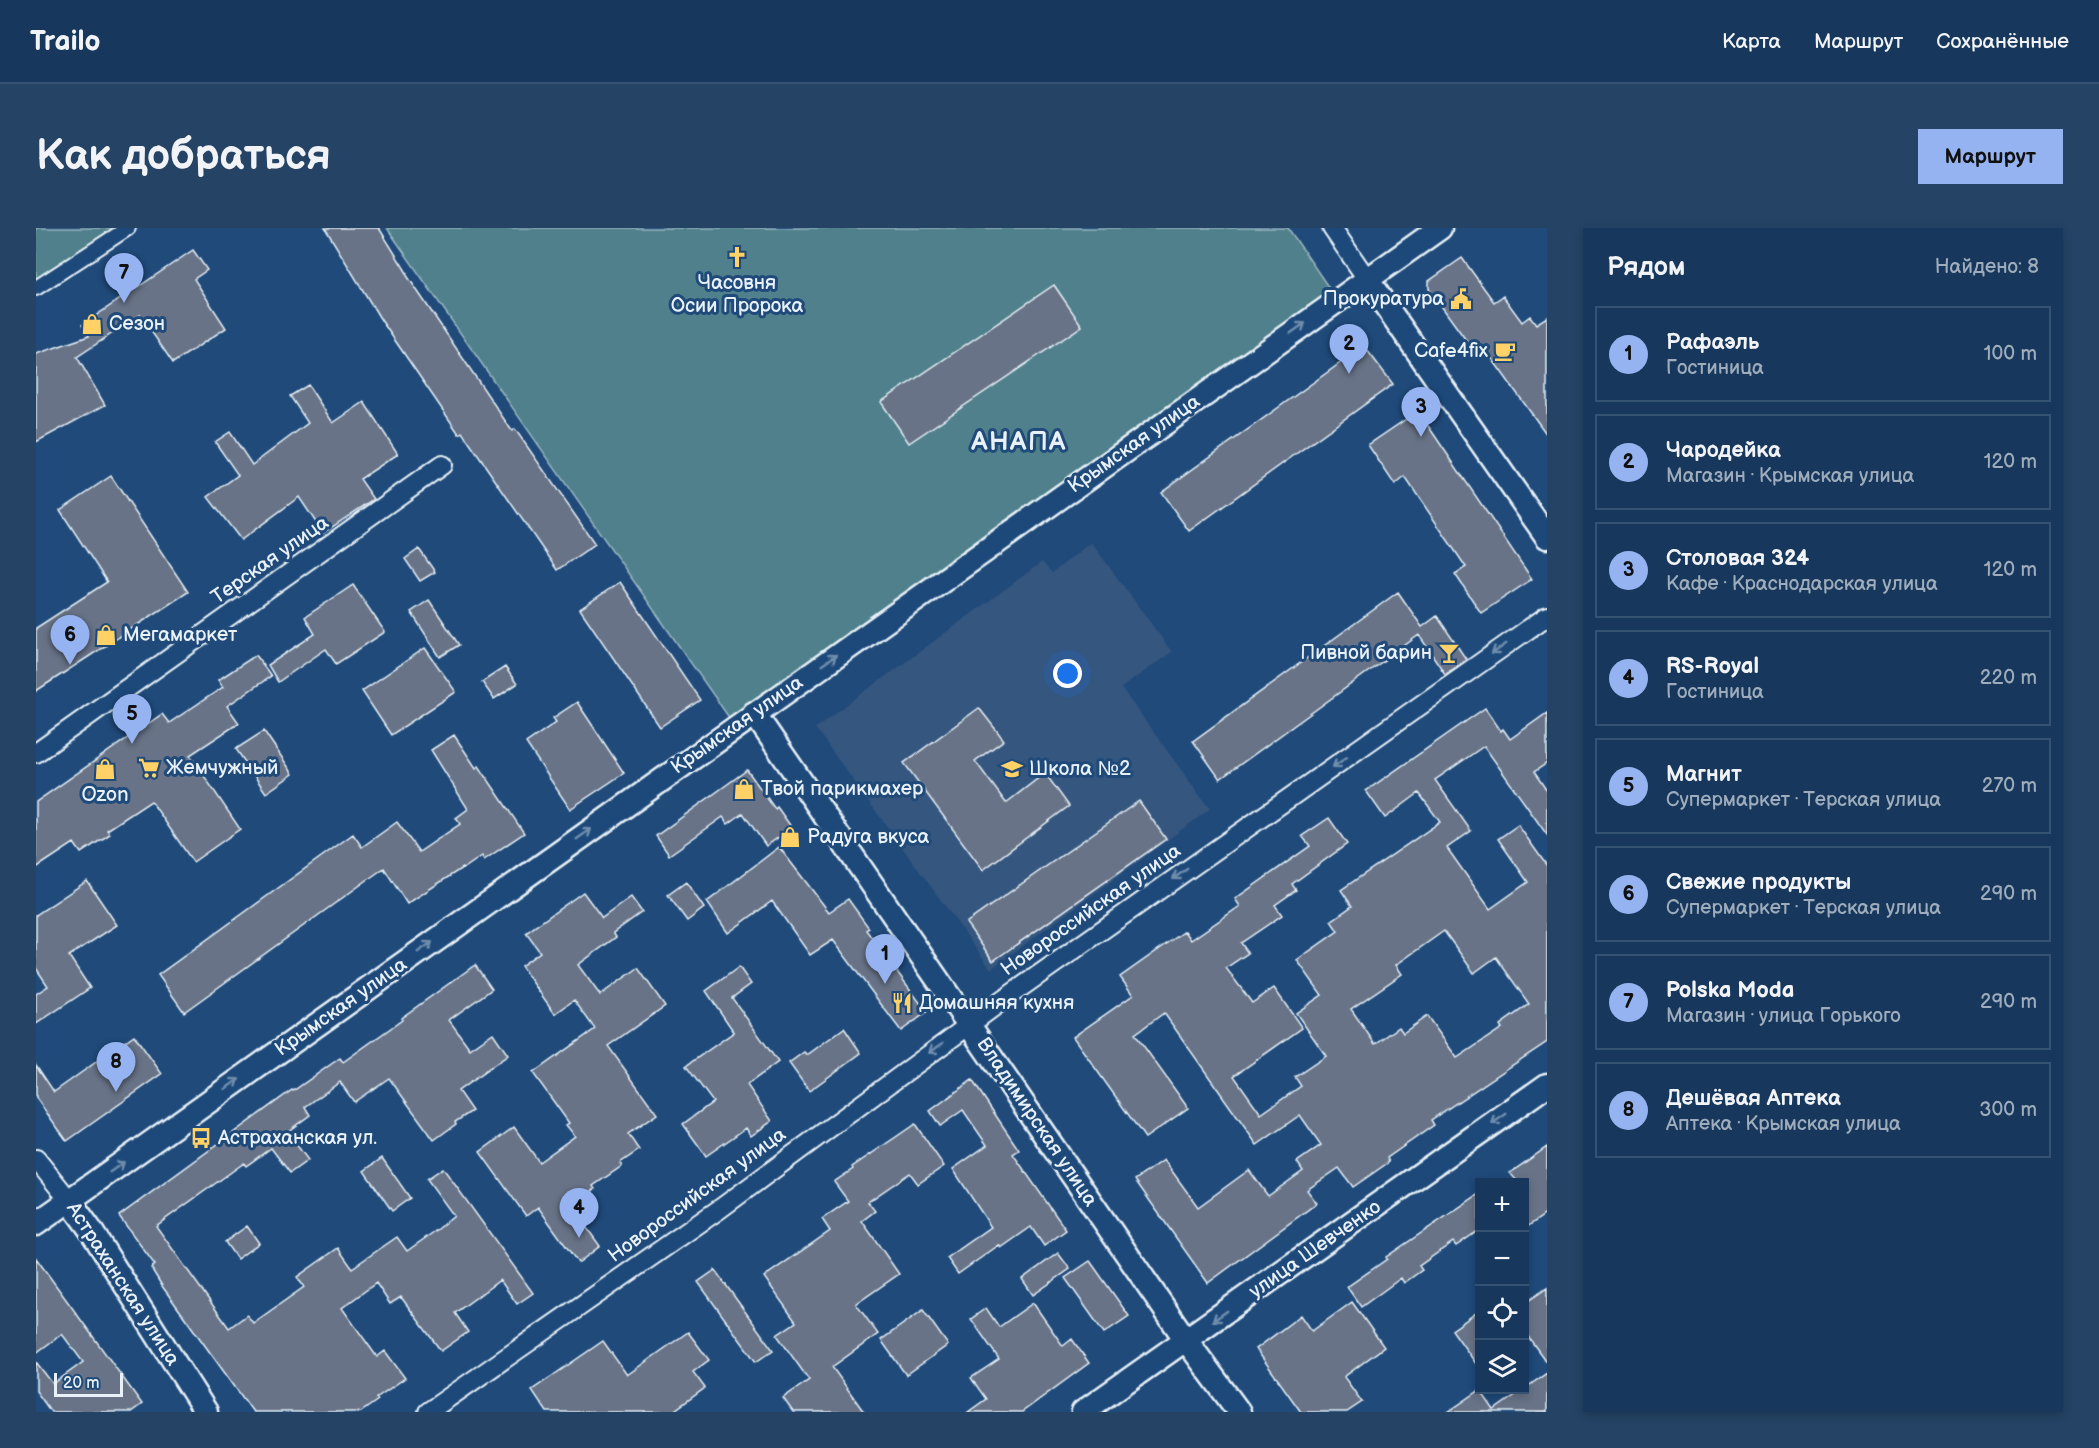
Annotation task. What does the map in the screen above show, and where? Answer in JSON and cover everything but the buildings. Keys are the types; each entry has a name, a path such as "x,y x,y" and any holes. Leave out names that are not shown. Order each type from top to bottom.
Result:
{"street":[{"path":"36,288 128,228"},
{"path":"1332,228 1547,537"},
{"name":"Крымская улица","path":"36,1224 1440,228"},
{"name":"Терская улица","path":"36,753 442,465"},
{"name":"Новороссийская улица","path":"428,1412 721,1208 970,1025 1547,616"},
{"name":"Владимирская улица","path":"754,713 1186,1340 1239,1412"},
{"name":"улица Шевченко","path":"1083,1412 1547,1085"},
{"name":"Астраханская улица","path":"36,1159 90,1229 206,1412"}],"shaded area":[{"name":"Школа №2","path":"1091,542 1172,652 1121,688 1210,809 991,969 815,728 1042,562 1052,573"}],"green space":[{"path":"36,228 128,228 36,288"},
{"path":"387,228 1288,228 1331,291 730,719"}],"place":[{"name":"Часовня Осии Пророка","path":"737,257"},
{"name":"Прокуратура","path":"1461,299"},
{"name":"Polska Moda","path":"124,303"},
{"name":"Сезон","path":"92,324"},
{"name":"Cafe4fix","path":"1505,351"},
{"name":"Чародейка","path":"1349,374"},
{"name":"Столовая 324","path":"1421,437"},
{"name":"Мегамаркет","path":"106,635"},
{"name":"Пивной барин","path":"1449,653"},
{"name":"Свежие продукты","path":"70,665"},
{"name":"Магнит","path":"132,744"},
{"name":"Жемчужный","path":"149,768"},
{"name":"Ozon","path":"105,769"},
{"name":"Школа №2","path":"1012,769"},
{"name":"Твой парикмахер","path":"744,789"},
{"name":"Радуга вкуса","path":"790,837"},
{"name":"Рафаэль","path":"885,984"},
{"name":"Домашняя кухня","path":"902,1003"},
{"name":"Дешёвая Аптека","path":"116,1092"},
{"name":"Астраханская ул.","path":"201,1138"},
{"name":"RS-Royal","path":"579,1238"}],"district":[{"name":"АНАПА","path":"1019,442"}]}
